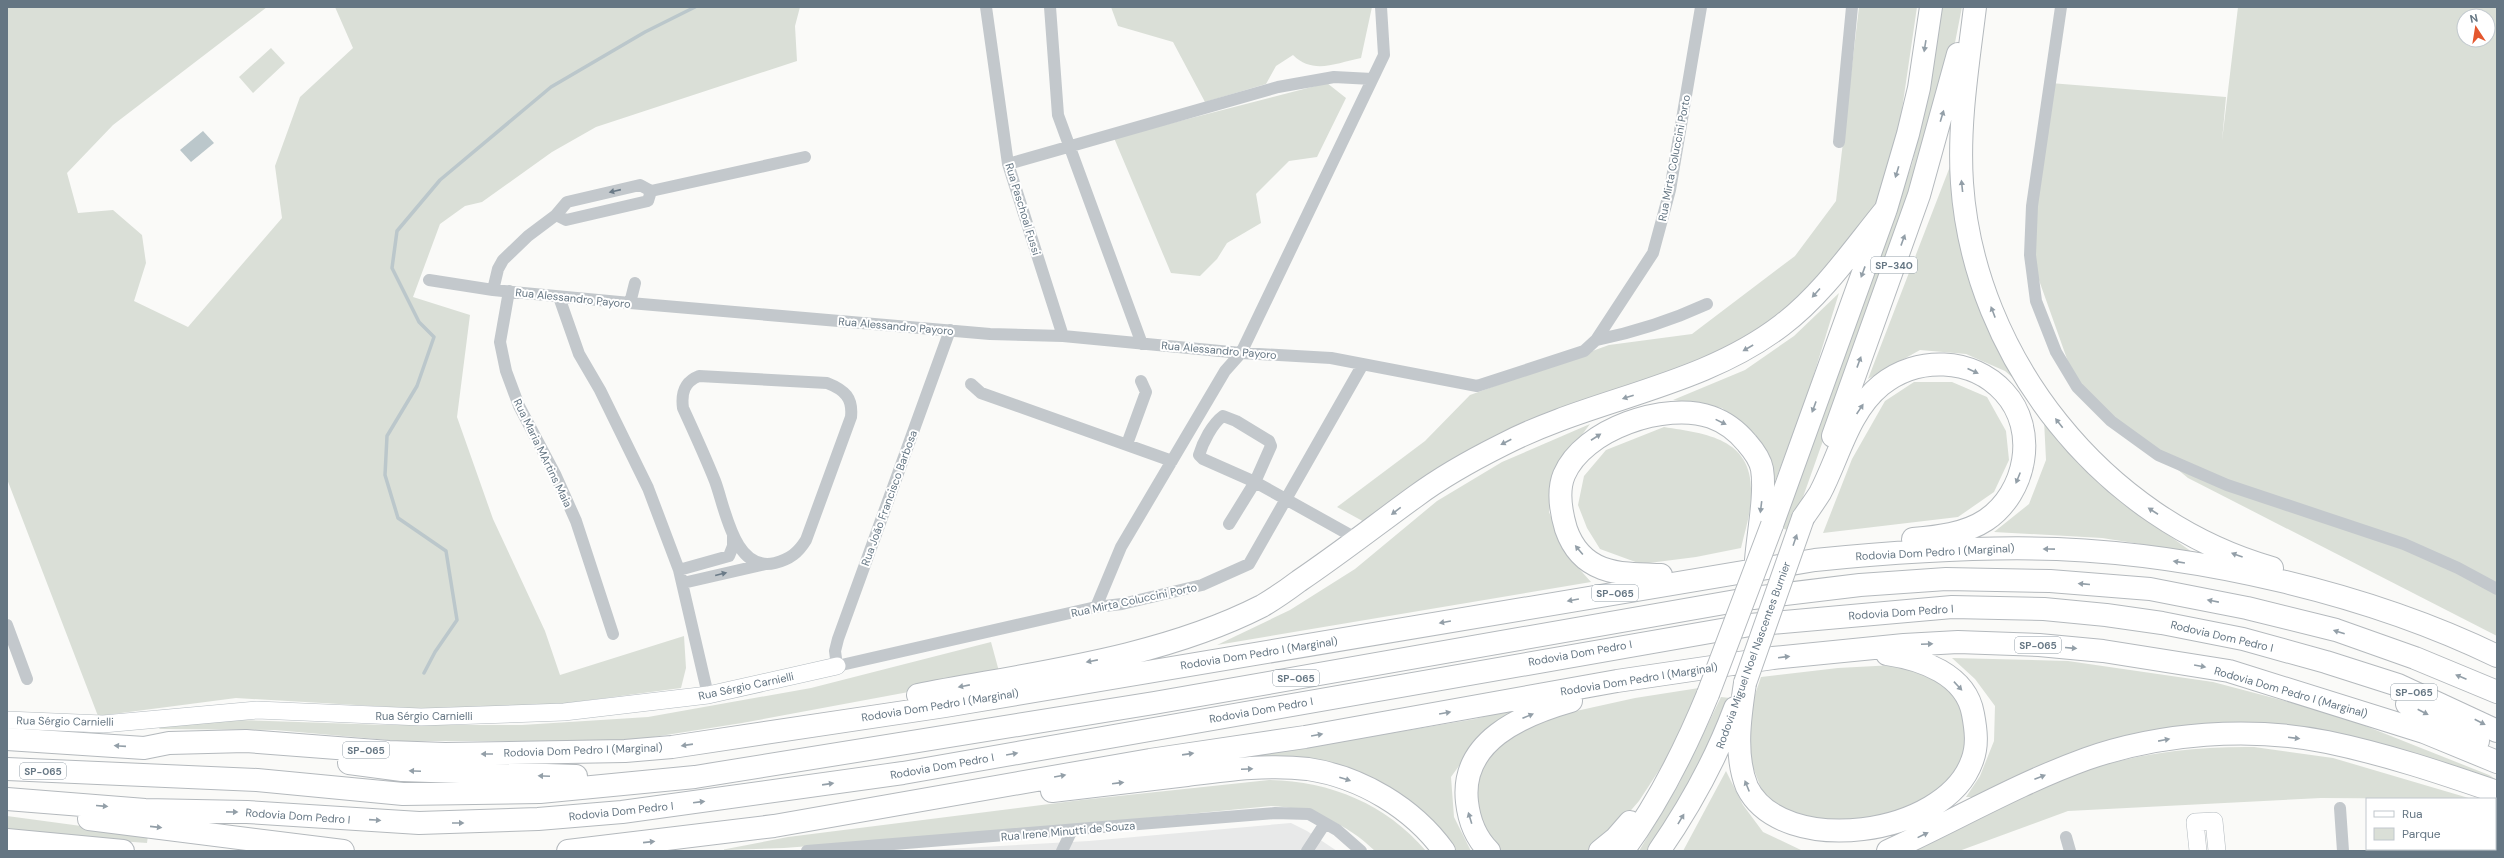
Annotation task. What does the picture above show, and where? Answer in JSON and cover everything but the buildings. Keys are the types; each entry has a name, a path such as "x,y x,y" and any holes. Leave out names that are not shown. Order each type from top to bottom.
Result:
{"highway":[{"name":"SP-340","path":"1756,565 1772,525 1886,209 1908,134 1919,88 1931,7"},
{"name":"SP-340","path":"1803,518 1919,195 1944,109 1970,7"},
{"path":"1975,7 1961,129 1960,151 1966,218 1975,258 1995,318 2014,357 2028,381 2078,448 2136,500 2186,532 2221,550 2384,604 2497,649"},
{"path":"821,723 909,697 1130,654 1194,635 1263,606 1359,540 1417,495 1452,472 1520,435 1557,420 1682,379 1733,357 1765,338 1797,314 1886,209"},
{"path":"1803,518 1820,493 1856,415 1880,386 1897,373 1935,364 1969,369 1988,378 1999,388 2014,407 2022,427 2024,447 2020,473 2012,493 2000,508 1985,521 1963,530 1933,537 1861,545 1815,560"},
{"path":"1623,851 1654,807 1695,725 1756,565 1763,487 1762,468 1756,454 1729,426 1710,417 1667,414 1621,425 1588,443 1564,475 1561,494 1561,514 1569,536 1580,552 1596,566 1616,574 1706,577"},
{"name":"Rodovia Miguel Noel Nascentes Burnier","path":"1659,851 1696,793 1724,738 1803,518"},
{"name":"Rodovia Dom Pedro I (Marginal)","path":"7,738 144,748 169,743 246,741 417,753 625,751 726,739 821,723 953,704 1815,560 1890,552 2001,548 2058,549 2146,557 2273,580 2341,598 2427,628 2497,656"},
{"name":"SP-065","path":"7,769 257,780 402,794 540,792 695,777 1162,702 1753,598 1860,585 1946,579 2050,581 2150,589 2248,608 2350,635 2415,658 2497,692"},
{"name":"Rodovia Dom Pedro I","path":"7,799 145,810 247,812 419,823 508,821 622,812 903,773 1750,625 1952,608 2044,609 2162,623 2243,639 2326,662 2398,685 2497,731"},
{"name":"Rodovia Dom Pedro I (Marginal)","path":"774,826 1150,760 1305,737 1617,681 1773,658 1904,645 1997,643 2103,651 2229,671 2288,688 2424,732 2497,762"},
{"name":"SP-065","path":"1745,683 1742,707 1740,767 1754,801 1768,815 1787,828 1829,838 1854,837 1888,829 1919,816 1944,799 1961,782 1972,762 1976,743 1974,717 1972,706 1962,689 1936,668 1906,657 1858,650"},
{"path":"2326,662 2497,750"},
{"path":"1489,851 1474,831 1466,796 1469,773 1475,758 1483,746 1498,733 1520,719 1552,706 1603,692 1617,681"},
{"path":"1600,851 1616,838 1643,806 1695,725"},
{"path":"1888,851 1996,797 2088,758 2132,747 2196,736 2267,735 2326,742 2393,759 2497,792"},
{"path":"144,748 198,752 252,752 402,770 550,776 695,777"},
{"path":"568,851 774,826 890,816 1042,793 1229,770 1272,768 1308,770 1346,779 1371,790 1392,802 1421,823 1444,851"},
{"path":"7,805 99,821 343,851"},
{"path":"7,840 123,851"}],"street":[{"name":"Rua Paschoal Fussi","path":"986,7 1008,164 1064,336"},
{"path":"1050,7 1058,115 1142,344"},
{"path":"1096,607 1121,547 1225,371 1242,353 1384,55 1381,7"},
{"name":"Rua Mirta Coluccini Porto","path":"1596,340 1653,252 1670,190 1701,7"},
{"path":"1839,142 1852,7"},
{"path":"2061,7 2032,206 2030,261 2036,301 2056,352 2076,387 2111,421 2158,455 2227,485 2404,544 2458,568 2497,589"},
{"path":"1008,164 1069,145 1278,87 1334,77 1372,79"},
{"path":"493,290 498,269 503,260 528,236 556,215 567,202 640,185 652,191 805,157"},
{"path":"556,215 566,220 648,201 652,191"},
{"name":"Rua Alessandro Payoro","path":"429,280 493,290 559,297 950,330 1064,336 1242,353 1331,358 1482,386 1577,354 1584,351 1596,340"},
{"path":"630,303 635,283"},
{"name":"Rua Maria MArtins Maia","path":"509,292 500,342 506,371 519,406 555,474 576,521 613,634"},
{"path":"559,297 579,354 600,390 648,488 679,570 708,695"},
{"path":"1596,340 1635,332 1676,318 1707,304"},
{"name":"Rua João Francisco Barbosa","path":"837,666 835,651 838,639 950,330"},
{"name":"Rua Mirta Coluccini Porto","path":"837,666 1096,607 1122,604 1202,585 1249,564 1363,364"},
{"path":"679,570 717,561 729,556 733,546 733,536 715,482 683,408 682,399 686,385 692,379 707,376 827,383 843,391 849,398 852,408 850,417 806,540 798,552 787,559 683,583"},
{"path":"1126,444 1146,392 1141,381"},
{"path":"971,384 981,393 1172,461"},
{"path":"1230,524 1255,482 1271,446 1269,441 1236,421 1223,416 1219,419 1202,445 1200,455 1203,459 1255,482 1359,540"},
{"path":"733,536 749,557 766,564"},
{"path":"7,625 27,679"},
{"name":"Rua Sérgio Carnielli","path":"7,720 103,724 257,710 421,718 564,712 708,695 837,666"},
{"path":"2340,808 2343,851"},
{"name":"Rua Irene Minutti de Souza","path":"808,851 1275,813 1309,814 1324,825 1337,830 1361,851"},
{"path":"2198,851 2196,822 2214,821 2217,851"},
{"path":"1307,851 1324,825"},
{"path":"1062,851 1072,830"},
{"path":"2066,837 2070,851"}],"shaded area":[{"path":"203,131 214,143 191,162 180,150"},
{"path":"1291,823 1307,831 1337,851 909,851 1089,841"}],"green space":[{"path":"7,7 267,7 113,125 67,173 78,213 113,210 142,235 146,263 134,301 188,327 282,218 275,166 300,97 353,48 335,7 800,7 795,26 797,61 596,127 552,152 482,202 465,206 440,224 413,297 470,315 457,417 493,519 545,631 560,675 684,636 686,668 681,688 560,704 466,708 407,708 236,698 98,716 7,479"},
{"path":"1111,7 1372,7 1361,58 1334,65 1317,66 1309,65 1293,55 1276,66 1266,84 1205,102 1173,42 1118,26"},
{"path":"1859,7 1917,7 1900,123 1873,213 1827,274 1766,333 1698,366 1553,411 1472,450 1368,524 1337,507 1425,441 1470,395 1609,345 1692,334 1795,256 1836,201"},
{"path":"1942,7 1962,7 1951,63 1926,150 1791,531 1777,527 1826,400 1912,164 1923,118"},
{"path":"2238,7 2497,7 2497,636 2188,478 2077,387 2030,255 2050,83 2226,97 2222,141"},
{"path":"271,48 285,63 253,93 239,77"},
{"path":"1327,83 1346,98 1317,157 1289,161 1256,194 1261,223 1227,243 1217,259 1200,276 1171,273 1114,138"},
{"path":"1954,156 2019,383 2005,371 1966,354 1920,350 1868,379"},
{"path":"1839,293 1806,400 1774,484 1757,437 1722,408 1673,400 1745,370 1794,336"},
{"path":"1914,382 1952,382 1987,397 2006,431 2009,460 1994,492 1958,517 1823,533 1852,459 1885,401"},
{"path":"2044,420 2139,514 2192,552 2102,538 1994,532 2029,504 2046,460"},
{"path":"1590,424 1556,470 1549,512 1566,554 1591,582 1217,645 1290,610 1355,569 1437,501 1502,462"},
{"path":"1664,427 1697,433 1726,443 1737,451 1745,462 1750,477 1751,502 1748,522 1741,548 1696,557 1641,564 1600,549 1587,528 1578,505 1584,476 1606,450"},
{"path":"991,642 1000,675 742,723 628,741 399,741 275,730 160,729 154,724 239,720 386,725 522,725 648,717 811,688"},
{"path":"1952,658 2068,661 2213,682 2338,715 2489,775 2497,780 2497,785 2225,726 1979,797 1966,797 1980,776 1994,741 1995,706 1975,679"},
{"path":"1913,664 1964,701 1972,739 1962,771 1929,804 1883,822 1794,821 1764,796 1751,762 1748,715 1761,677 1838,668"},
{"path":"1699,688 1684,732 1639,801 1612,832 1588,851 1500,851 1483,834 1473,792 1482,762 1499,740 1549,717 1635,698"},
{"path":"1721,697 1730,698 1700,766 1649,851 1639,851 1680,782"},
{"path":"1518,708 1484,731 1451,777 1454,817 1471,851 1456,851 1427,815 1394,793 1295,760 1250,757 1475,719"},
{"path":"2225,747 2254,747 2333,758 2469,798 2321,798 2068,811 1959,851 1914,851 2033,791 2086,770 2141,756"},
{"path":"1726,771 1743,805 1763,832 1801,850 1810,851 1683,851"},
{"path":"1269,780 1292,781 1314,785 1355,798 1375,808 1393,820 1410,834 1426,851 1375,851 1352,832 1327,819 1300,810 1271,806 1033,829 784,848 721,850 788,837 1081,800"},
{"path":"7,816 148,835 147,843 7,833"},
{"path":"2497,829 2497,851 2462,851 2496,850"}],"waterway":[{"path":"424,673 435,652 457,620 446,551 398,518 385,475 387,436 417,386 434,337 419,322 392,268 397,231 440,180 551,87 645,32 695,7"}]}
